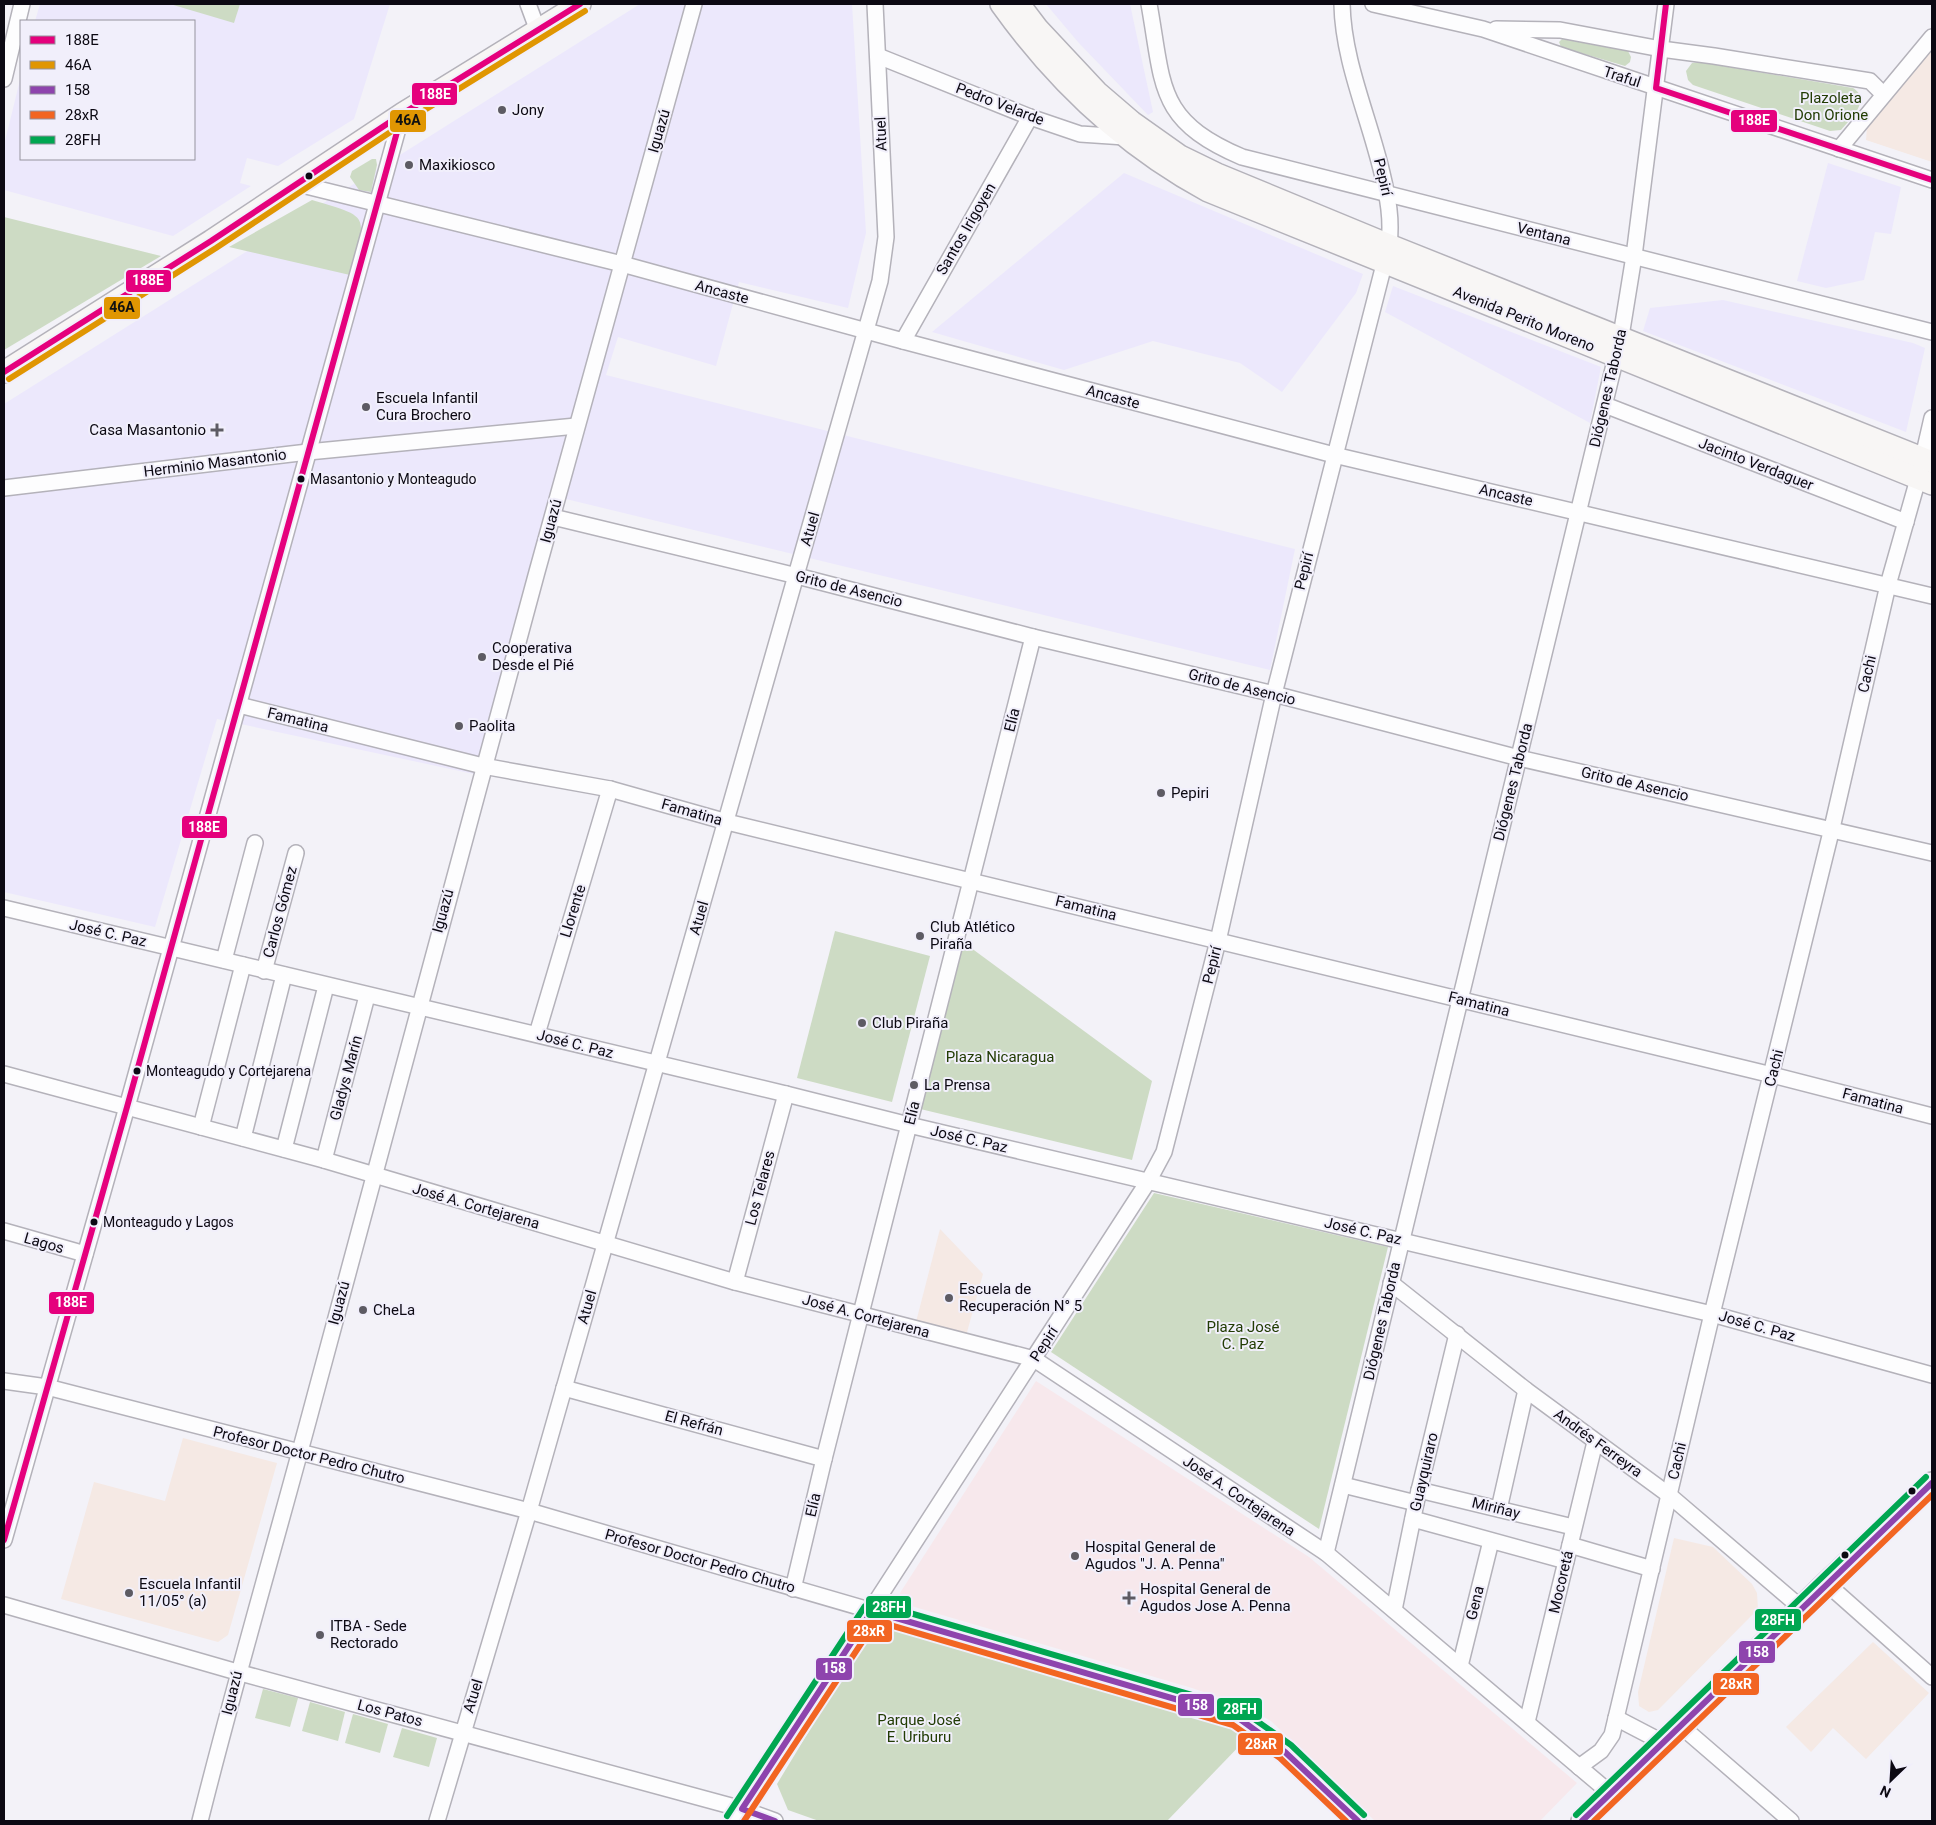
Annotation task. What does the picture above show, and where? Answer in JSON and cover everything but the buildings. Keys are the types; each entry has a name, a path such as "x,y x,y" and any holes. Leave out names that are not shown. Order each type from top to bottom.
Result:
{"main road":[{"path":"4,372 298,184 402,114 580,4"},
{"path":"1000,4 1023,34 1066,82 1129,130"},
{"path":"1019,4 1038,29 1129,130"},
{"name":"Avenida Perito Moreno","path":"1129,130 1217,174 1387,254 1926,471"},
{"path":"1582,1821 1664,1743 1800,1608 1932,1483"}],"street":[{"path":"4,79 22,4"},
{"path":"528,4 538,31"},
{"name":"Iguazú","path":"200,1821 237,1672 299,1453 417,1008 553,517 576,426 694,4"},
{"name":"Atuel","path":"437,1821 727,822 880,281 886,236 875,4"},
{"name":"Ventana","path":"1149,4 1165,92 1172,107 1188,126 1202,137 1242,157 1387,196 1634,256 1932,332"},
{"name":"Pepirí","path":"738,1815 1034,1359 1149,1180 1164,1152 1218,941 1274,694 1387,254 1391,213 1346,43 1342,4"},
{"name":"Traful","path":"1373,4 1483,29 1932,180"},
{"name":"Diógenes Taborda","path":"1326,1553 1400,1240 1618,346 1634,256 1666,4"},
{"name":"Traful","path":"1483,29 1560,30 1661,49 1870,82 1883,94"},
{"path":"1839,149 1932,37"},
{"name":"Pedro Velarde","path":"878,56 1030,117 1080,134 1129,130"},
{"path":"4,1540 239,705 402,114"},
{"name":"Santos Irigoyen","path":"903,341 1030,117"},
{"name":"Ancaste","path":"298,184 622,264 865,331 1334,455 1932,596"},
{"name":"Jacinto Verdaguer","path":"1605,405 1906,522"},
{"name":"Cachi","path":"1579,1767 1607,1745 1612,1735 1712,1314 1832,828 1888,585 1906,522 1926,471 1932,418"},
{"name":"Herminio Masantonio","path":"4,488 308,452 576,426"},
{"name":"Grito de Asencio","path":"553,517 797,576 1033,637 1274,694 1519,758 1832,828 1932,853"},
{"name":"Elía","path":"793,1589 824,1459 1033,637"},
{"name":"Famatina","path":"239,705 483,766 610,788 727,822 1772,1075 1932,1116"},
{"name":"Llorente","path":"537,1034 610,788"},
{"path":"224,960 255,843"},
{"name":"Carlos Gómez","path":"264,971 296,853"},
{"name":"José C. Paz","path":"4,908 417,1008 537,1034 909,1125 1712,1314 1932,1375"},
{"path":"201,1127 243,965"},
{"path":"243,1138 284,975"},
{"path":"284,1149 326,986"},
{"name":"Gladys Marín","path":"324,1160 367,996"},
{"name":"José A. Cortejarena","path":"4,1074 324,1160 735,1282 1034,1359 1326,1553 1610,1793"},
{"name":"Los Telares","path":"735,1282 786,1094"},
{"name":"Lagos","path":"4,1231 85,1254"},
{"name":"Andrés Ferreyra","path":"1391,1283 1526,1390 1669,1495 1800,1608"},
{"name":"Guayquiraro","path":"1394,1610 1418,1497 1457,1334"},
{"name":"Profesor Doctor Pedro Chutro","path":"4,1381 48,1388 528,1511 1236,1716 1260,1730 1358,1821"},
{"name":"El Refrán","path":"564,1388 824,1459"},
{"path":"1499,1509 1526,1390"},
{"name":"Mocoretá","path":"1527,1722 1595,1442"},
{"name":"Miriñay","path":"1343,1485 1499,1509 1573,1527"},
{"path":"1413,1520 1566,1561"},
{"name":"Gena","path":"1460,1666 1492,1541"},
{"path":"1570,1545 1652,1568"},
{"path":"1826,1583 1932,1677"},
{"name":"Los Patos","path":"4,1605 237,1672 462,1732 738,1815 775,1821"},
{"path":"1616,1718 1664,1743"},
{"path":"1681,1726 1791,1821"}],"shaded area":[{"path":"40,4 390,4 354,119 278,166 247,158 240,183 251,186 173,236 4,190 4,145 20,80 20,160 195,160 195,20 35,20"},
{"path":"640,4 852,4 866,233 848,308 739,282 716,366 618,337 606,375 1295,549 1270,670 566,499 483,776 217,719 155,927 4,892 4,404"},
{"path":"1046,4 1130,4 1153,112 1148,115 1078,42"},
{"path":"1932,50 1932,162 1866,140 1867,127"},
{"path":"1828,163 1901,187 1891,234 1875,232 1864,280 1826,288 1797,281"},
{"path":"1124,173 1363,274 1356,293 1282,392 1240,363 1153,341 1064,370 932,332"},
{"path":"1393,286 1601,367 1590,423 1385,312"},
{"path":"1723,300 1913,343 1925,348 1906,432 1643,331 1650,308"},
{"name":"Escuela de Recuperación N° 5","path":"940,1229 983,1274 966,1336 916,1322"},
{"name":"Hospital General de Agudos Jose A. Penna","path":"1036,1381 1309,1557 1577,1783 1540,1821 1375,1821 1271,1721 1244,1706 1192,1688 901,1603 900,1593"},
{"path":"183,1438 277,1463 228,1635 218,1642 61,1599 94,1482 165,1501"},
{"path":"1674,1538 1713,1547 1752,1584 1757,1593 1758,1609 1658,1710 1649,1712 1639,1706 1638,1692"},
{"path":"1873,1642 1929,1693 1866,1759 1833,1728 1811,1752 1786,1727"}],"green space":[{"path":"170,4 240,4 234,23"},
{"path":"1562,39 1628,51 1631,57 1630,62 1625,66 1561,47 1559,42"},
{"name":"Plazoleta Don Orione","path":"1699,62 1853,88 1858,93 1860,104 1854,115 1841,130 1830,131 1693,85 1688,80 1686,71 1692,63"},
{"path":"372,159 376,159 377,165 371,192 359,190 350,177 352,171"},
{"path":"312,200 346,211 355,216 360,222 361,230 350,275 229,247"},
{"path":"4,217 161,256 4,350"},
{"name":"Club Piraña","path":"835,931 930,956 892,1102 797,1078"},
{"name":"Plaza Nicaragua","path":"963,942 1152,1081 1132,1160 912,1107"},
{"name":"Plaza José C. Paz","path":"1154,1193 1388,1247 1319,1529 1051,1352"},
{"name":"Parque José E. Uriburu","path":"903,1626 1224,1725 1247,1738 1167,1821 819,1821 788,1810 777,1784 866,1637"},
{"path":"263,1689 298,1698 290,1727 255,1718"},
{"path":"310,1702 345,1712 338,1741 302,1731"},
{"path":"353,1714 388,1724 380,1753 345,1743"},
{"path":"402,1728 437,1738 429,1767 393,1757"}],"transit line":[{"name":"188E","path":"4,372 211,241 402,114 580,4"},
{"name":"188E","path":"1666,4 1656,88 1932,180"},
{"name":"46A","path":"9,379 216,248 407,121 585,11"},
{"name":"188E","path":"4,1540 127,1107 402,114"},
{"name":"28FH","path":"1576,1815 1926,1477"},
{"name":"158","path":"1582,1821 1932,1483"},
{"name":"28xR","path":"1594,1821 1932,1495"},
{"name":"28FH","path":"727,1816 865,1606 872,1602 1240,1709 1291,1745 1364,1815"},
{"name":"158","path":"775,1821 742,1809 872,1611 1237,1717 1285,1752 1358,1821"},
{"name":"28xR","path":"744,1821 876,1621 1233,1725 1280,1758 1346,1821"}],"place":[{"name":"Jony","path":"502,110"},
{"name":"Maxikiosco","path":"409,165"},
{"name":"Escuela Infantil Cura Brochero","path":"366,407"},
{"name":"Casa Masantonio","path":"217,430"},
{"name":"Masantonio y Monteagudo","path":"301,479"},
{"name":"Cooperativa Desde el Pié","path":"482,657"},
{"name":"Paolita","path":"459,726"},
{"name":"Pepiri","path":"1161,793"},
{"name":"Club Atlético Piraña","path":"920,936"},
{"name":"Club Piraña","path":"862,1023"},
{"name":"Monteagudo y Cortejarena","path":"137,1071"},
{"name":"La Prensa","path":"914,1085"},
{"name":"Monteagudo y Lagos","path":"94,1222"},
{"name":"Escuela de Recuperación N° 5","path":"949,1298"},
{"name":"CheLa","path":"363,1310"},
{"name":"Hospital General de Agudos \"J. A. Penna\"","path":"1075,1556"},
{"name":"Escuela Infantil 11/05° (a)","path":"129,1593"},
{"name":"Hospital General de Agudos Jose A. Penna","path":"1129,1598"},
{"name":"ITBA - Sede Rectorado","path":"320,1635"}]}
